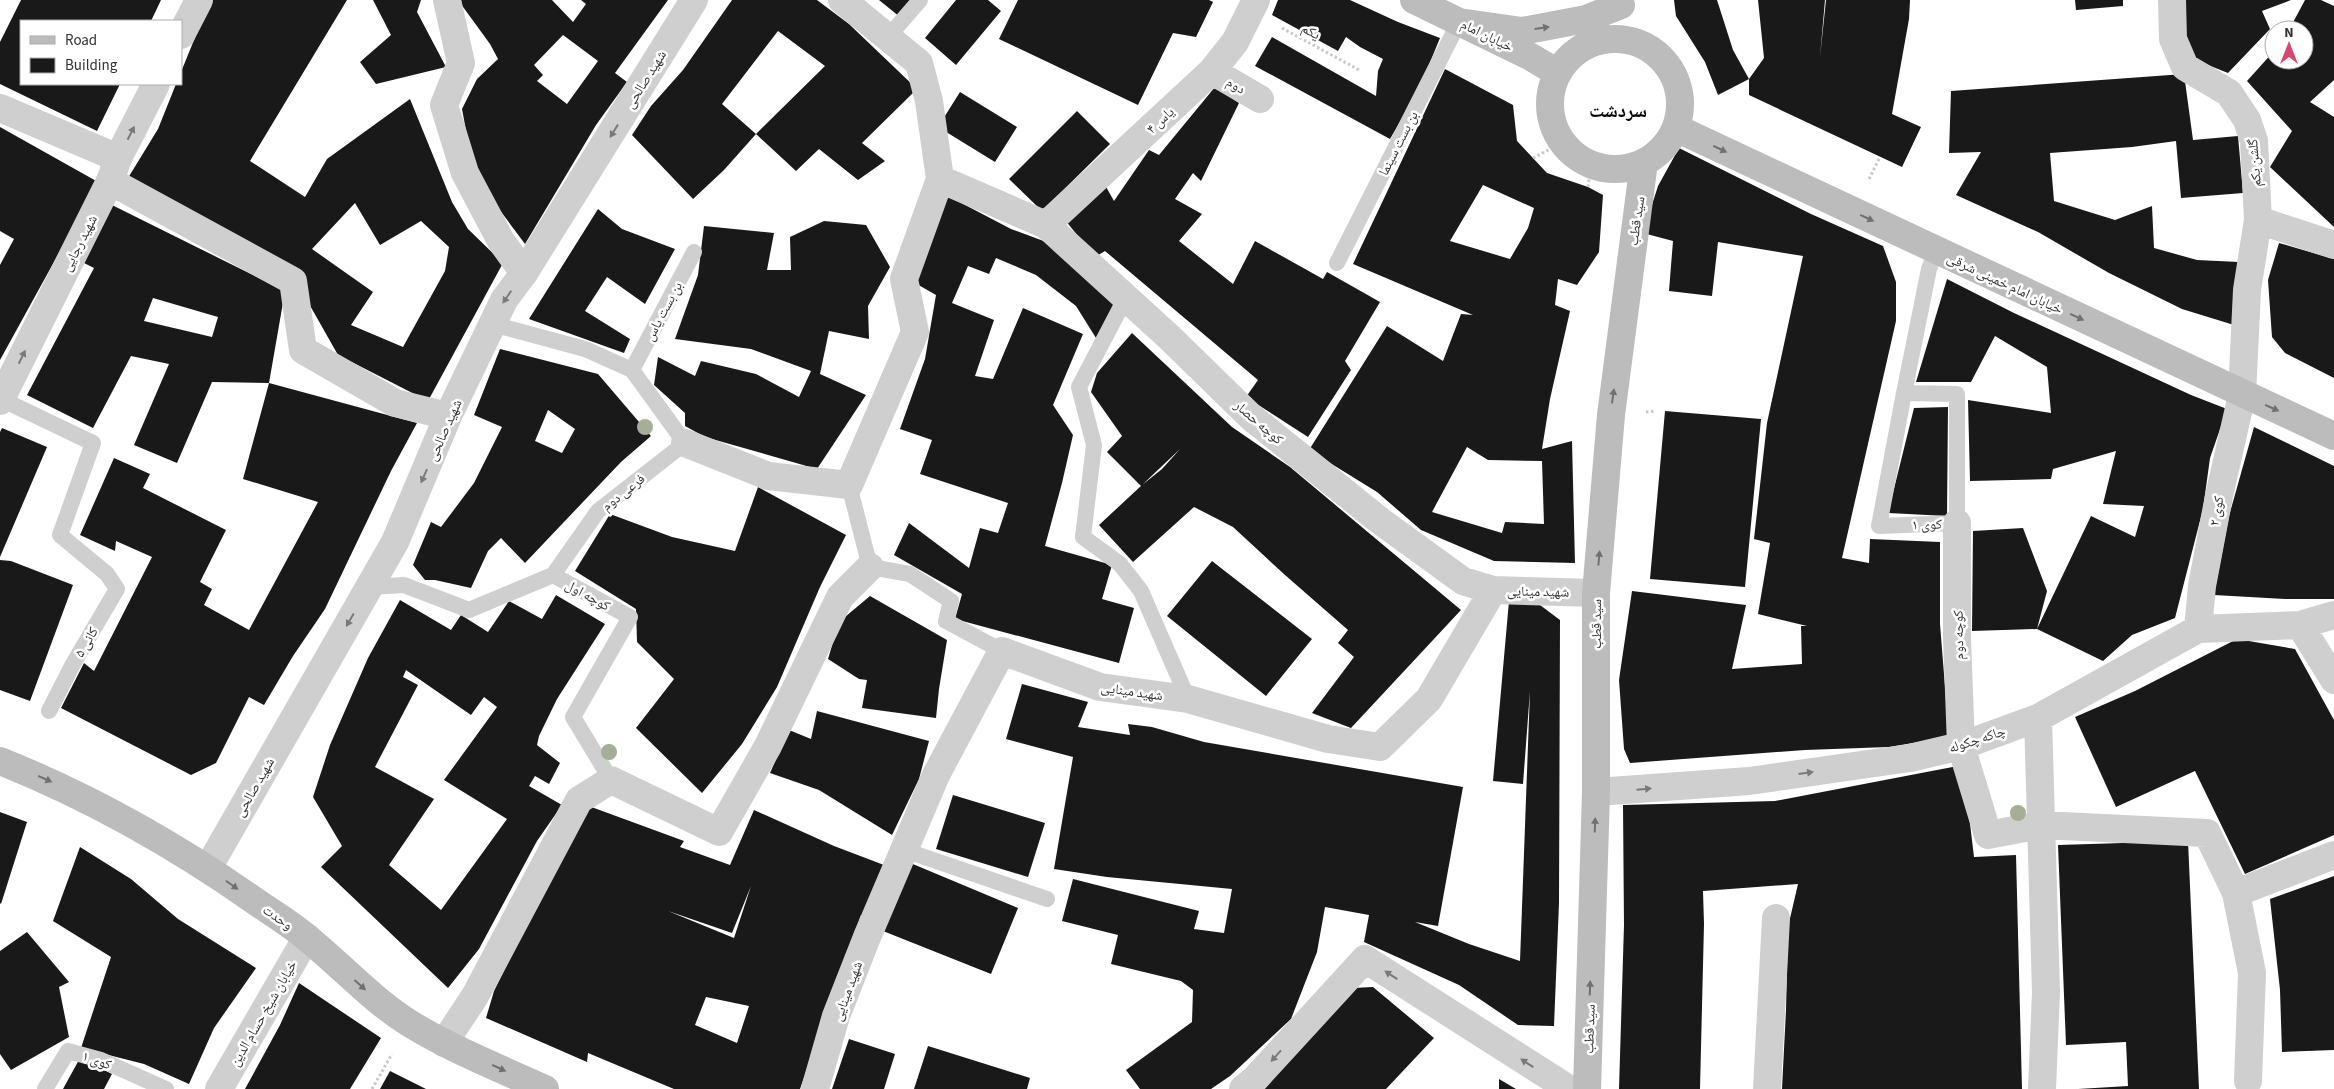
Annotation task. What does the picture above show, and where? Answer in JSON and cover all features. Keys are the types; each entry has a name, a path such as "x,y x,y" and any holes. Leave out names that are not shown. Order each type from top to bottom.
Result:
{"main road":[{"name":"خیابان امام","path":"1414,0 1558,73"},
{"path":"1459,22 1522,31 1586,19 1621,2 1623,39"},
{"path":"1608,39 1623,39 1642,45 1659,56 1671,71 1678,89 1680,109 1676,128 1668,142 1644,162 1627,168 1609,169 1590,176 1562,143 1553,126 1550,108 1551,90 1558,73 1578,50 1592,43 1608,39"},
{"name":"خیابان امام خمینی شرقی","path":"1676,128 2242,395 2334,436"},
{"name":"سید قطب","path":"1587,1089 1596,792 1596,593 1611,415 1644,162"},
{"name":"وحدت","path":"0,761 55,784 125,820 208,868 307,938 377,1002 409,1023 444,1043 545,1089"}],"street":[{"path":"182,32 199,0"},
{"path":"447,0 461,63 444,105 465,173 500,241 524,273"},
{"name":"شهید صالحی","path":"208,868 395,542 448,416 504,300 524,273 694,0"},
{"path":"686,443 768,476 849,485 915,332 904,279 940,179 929,101 919,63 842,0"},
{"name":"گلشن یکم","path":"2172,0 2173,39 2185,67 2229,93 2247,120 2254,141 2258,220 2247,290 2242,395"},
{"name":"یاس ۴","path":"1046,225 1212,71 1236,42 1253,6"},
{"name":"دوم","path":"1212,71 1260,99"},
{"name":"شهید رجایی","path":"0,400 156,85"},
{"path":"0,108 114,170 293,281 303,350 395,403 448,416"},
{"name":"کوچه حصار","path":"940,179 1046,225 1126,297 1251,417 1379,520 1463,581 1493,590"},
{"path":"2258,220 2334,245"},
{"name":"کوی ۲","path":"2198,629 2202,586 2219,496 2242,395"},
{"name":"کوچه دوم","path":"1957,523 1957,638 1961,746 1988,835 2041,826"},
{"path":"444,1043 475,996 579,800 611,780 719,832 768,746 840,597 870,567"},
{"name":"شهید مینایی","path":"816,1089 836,1016 867,937 936,776 1002,651 1100,688 1188,699 1328,739 1380,747 1428,700 1493,590 1596,593"},
{"name":"چاکه چکوله","path":"1596,792 1749,781 1910,758 1961,746 2038,718 2198,629 2300,625 2334,615"},
{"path":"2300,625 2334,680"},
{"path":"2038,718 2046,992 2042,1089"},
{"path":"2041,826 2207,833 2236,893 2252,973 2248,1081"},
{"path":"2236,893 2334,855"},
{"path":"1767,1089 1776,918"},
{"name":"خیابان شیخ حسام الدین","path":"220,1089 307,938"},
{"path":"1243,1089 1255,1079 1365,959 1569,1089"}],"lane":[{"path":"888,37 920,0"},
{"name":"بن بست سینما","path":"1337,263 1459,22"},
{"name":"کوی ۱","path":"1904,393 1957,394 1957,523 1879,526 1904,393 1929,269 1936,250"},
{"name":"بن بست یاس","path":"632,370 694,252"},
{"path":"1126,297 1079,387 1094,445 1084,537 1120,564 1141,591 1188,699"},
{"path":"492,324 586,349 632,370 686,443"},
{"name":"کانی ۵","path":"0,400 93,443 60,535 107,574 117,589 73,664 49,712"},
{"name":"فرعی دوم","path":"553,575 598,511 686,443"},
{"path":"849,485 870,567 910,574 951,601 946,621 1002,651"},
{"name":"کوچه اول","path":"369,587 404,585 469,610 553,575 630,617 573,717 611,780"},
{"path":"904,850 1047,900"},
{"name":"کوی ۱","path":"45,1089 68,1051 102,1060 166,1089"}],"path":[{"name":"یکم","path":"1253,6 1361,71"},
{"path":"1533,158 1562,143"},
{"path":"372,1089 409,1023"}],"building":[{"path":"21,0 161,0 151,20 20,20 20,85 120,85 97,131 0,84 0,42"},
{"path":"213,0 347,0 250,161 305,197 327,159 410,99 452,202 468,229 503,263 428,401 338,355 304,295 128,178 158,129 176,85 182,85 182,70 205,13","holes":["355,203 380,245 421,221 449,247 445,271 403,347 351,325 373,292 312,249"]},
{"path":"373,0 421,0 417,12 446,67 376,84 360,62 391,35"},
{"path":"458,0 552,0 573,22 586,4 581,0 668,0 615,73 627,82 596,125 525,244 493,201 470,152 462,109 477,79 498,59 490,44","holes":["563,35 598,61 567,104 537,81 543,75 534,65"]},
{"path":"732,0 817,0 849,24 917,89 862,143 885,161 858,180 819,149 796,171 756,134 724,170 693,199 632,135 651,106 683,70","holes":["778,31 825,66 756,134 722,104"]},
{"path":"879,0 914,0 900,17"},
{"path":"956,0 988,0 1001,11 956,65 925,38"},
{"path":"1018,0 1209,0 1213,2 1196,37 1173,33 1138,105 999,39"},
{"path":"1278,0 1350,0 1398,22 1440,38 1419,89 1390,139 1255,66 1272,37 1376,96 1378,71 1383,59 1346,37 1338,51 1272,15"},
{"path":"1674,0 1717,0 1733,50 1749,79 1718,95 1705,62 1676,16"},
{"path":"1758,0 1825,0 1820,57 1826,0 1910,0 1909,19 1892,114 1921,127 1902,167 1749,95 1749,79 1764,58"},
{"path":"2075,0 2123,0 2123,6 2076,10"},
{"path":"2181,0 2291,0 2262,11 2266,20 2264,20 2264,35 2228,73 2193,59 2185,43"},
{"path":"2305,0 2321,0 2334,6 2334,80 2310,102 2334,117 2334,227 2270,167 2292,131 2247,81 2264,62 2264,70 2314,70 2314,20 2294,20"},
{"path":"1445,69 1513,105 1517,141 1547,173 1588,187 1603,195 1599,252 1577,285 1558,279 1555,305 1570,311 1550,399 1542,449 1572,441 1575,563 1494,561 1421,530 1377,492 1309,450 1387,326 1443,361 1461,314 1473,315 1353,264","holes":["1483,185 1534,208 1528,228 1510,259 1450,241","1467,447 1488,460 1542,461 1544,524 1505,522 1502,533 1432,512"]},
{"path":"2184,74 2193,140 2238,136 2243,193 2181,198 2176,141 2132,147 2050,153 2054,201 2115,220 2152,206 2154,248 2197,260 2239,262 2234,325 2182,309 2109,273 2038,232 1956,195 1981,152 1949,153 1951,91"},
{"path":"1215,87 1239,103 1201,181 1193,173 1175,199 1202,214 1179,241 1233,284 1255,241 1323,279 1327,272 1380,302 1345,361 1351,370 1308,437 1246,397 1258,380 1105,251 1095,257 1065,220 1105,185 1114,201 1149,150 1159,155"},
{"path":"960,92 1017,127 995,162 938,127"},
{"path":"1077,111 1110,144 1042,211 1009,179"},
{"path":"0,127 98,182 0,360 0,265 14,239 0,231"},
{"path":"1679,148 1811,214 1883,246 1896,282 1896,321 1842,558 1869,563 1870,539 1940,542 1940,624 1949,737 1889,747 1805,750 1630,763 1624,749 1619,680 1632,591 1746,605 1732,669 1802,664 1801,626 1807,626 1758,614 1770,543 1754,539 1767,423 1803,256 1718,242 1712,296 1669,291 1673,241 1643,233 1658,186"},
{"path":"948,196 1011,229 1049,243 1118,305 1096,338 1076,306 1036,275 996,258 989,274 968,266 952,303 994,320 975,376 993,379 1023,308 1083,334 1053,405 1073,435 1045,546 1112,565 1102,599 1134,608 1119,663 955,619 962,594 894,555 909,523 969,568 980,528 998,533 1008,503 920,474 932,440 900,429 925,359 936,295 915,283"},
{"path":"112,205 285,291 269,383 212,382 177,463 134,445 169,364 131,356 93,428 27,395 94,268 82,262","holes":["153,298 218,317 212,337 144,321"]},
{"path":"598,209 622,229 675,249 645,304 607,277 585,311 630,339 624,353 529,319"},
{"path":"824,221 866,225 890,267 868,306 869,339 829,331 820,374 866,395 817,469 705,437 685,426 685,413 654,385 658,357 695,376 701,361 756,374 799,397 811,371 751,349 675,339 698,275 704,226 774,233 767,270 791,270 790,237"},
{"path":"2279,243 2334,259 2334,378 2285,353 2272,337 2268,280"},
{"path":"1947,279 2014,313 2191,395 2227,409 2210,458 2203,509 2175,618 2132,635 2103,661 2037,629 2091,516 2135,537 2144,506 2103,504 2116,451 2053,469 2051,479 1970,481 1968,400 2051,413 2047,367 1995,336 1971,382 1916,382"},
{"path":"1132,333 1232,427 1290,467 1461,610 1351,728 1312,713 1354,657 1338,643 1348,630 1233,527 1194,507 1133,562 1099,525 1141,486 1107,452 1122,436 1091,392 1097,373","holes":["1180,449 1162,469 1142,485"]},
{"path":"500,349 598,374 651,436 621,462 525,563 501,538 488,551 471,588 435,580 425,580 413,565 431,522 441,527 474,483 502,427 474,415","holes":["548,410 575,429 562,453 535,441"]},
{"path":"269,383 417,423 391,471 325,609 293,656 264,705 249,697 216,763 191,775 61,708 84,663 94,671 152,557 116,541 115,551 80,535 114,458 150,474 143,488 226,530 200,582 212,589 204,605 249,630 318,502 243,479"},
{"path":"1948,407 1947,516 1888,513 1914,408"},
{"path":"1665,411 1761,419 1745,587 1650,579"},
{"path":"2254,427 2334,466 2334,599 2285,599 2214,595 2229,516"},
{"path":"2,428 47,447 0,557 0,432"},
{"path":"758,487 846,535 820,587 777,687 742,744 702,793 636,728 674,679 637,642 636,609 575,571 610,514 672,537 735,551"},
{"path":"2023,528 2047,591 2037,629 1972,631 1973,531"},
{"path":"0,560 11,561 73,585 30,701 0,690"},
{"path":"1212,561 1312,639 1266,696 1167,616"},
{"path":"556,595 605,624 557,699 539,736 537,745 560,763 549,784 535,776 529,786 562,805 537,841 479,949 448,988 321,867 342,846 313,797 330,745 368,658 400,600 451,630 461,615 488,632 509,601 542,619","holes":["406,670 471,715 484,697 497,707 444,780 507,819 441,910 389,865 434,799 375,767 418,685 403,677"]},
{"path":"870,596 947,640 936,718 862,708 867,680 859,679 828,659 839,622"},
{"path":"1509,601 1536,602 1560,620 1559,903 1554,1026 1518,1025 1459,985 1364,942 1369,915 1325,907 1317,952 1291,1019 1230,1076 1211,1089 1140,1089 1126,1070 1192,1022 1193,990 1181,981 1111,964 1118,935 1062,921 1073,879 1199,911 1194,929 1224,933 1232,889 1107,877 1054,869 1073,757 1006,739 1022,684 1088,702 1078,727 1130,735 1128,724 1152,727 1204,742 1463,787 1438,926 1415,922 1469,944 1520,961 1530,691 1523,784 1493,781"},
{"path":"2237,639 2295,649 2334,720 2334,835 2245,874 2195,771 2116,807 2075,717 2135,691"},
{"path":"817,711 929,741 919,779 892,835 819,790 770,773 789,730 811,739"},
{"path":"1963,765 1974,857 2016,855 2022,1089 1782,1089 1788,927 1798,884 1703,891 1700,1089 1619,1089 1624,925 1623,805 1775,801"},
{"path":"953,795 1045,823 1028,877 936,849"},
{"path":"586,805 684,841 680,847 730,865 754,810 834,846 884,865 863,921 861,915 800,1089 674,1089 588,1053 587,1062 486,1018 494,991","holes":["751,886 734,938 668,911 732,933","706,997 749,1006 737,1043 695,1025"]},
{"path":"0,812 27,822 1,904 0,903"},
{"path":"2188,841 2199,1089 2078,1089 2128,1086 2126,1042 2066,1045 2058,845"},
{"path":"80,847 131,879 178,919 256,968 214,1028 189,1084 144,1064 81,1048 111,957 53,921"},
{"path":"908,862 1018,908 991,974 883,931"},
{"path":"2334,876 2334,1050 2282,1052 2280,990 2270,899"},
{"path":"27,932 69,982 59,987 69,1037 11,1070 0,1054 0,951"},
{"path":"299,983 381,1038 350,1089 245,1089 280,1025"},
{"path":"1373,987 1434,1038 1386,1089 1263,1089 1353,988"},
{"path":"849,1039 895,1054 884,1089 832,1089"},
{"path":"928,1046 1030,1078 1027,1089 914,1089"},
{"path":"80,1058 112,1074 104,1089 63,1089"},
{"path":"390,1071 426,1089 380,1089"},
{"path":"1499,1079 1516,1089 1499,1089"}],"district":[{"name":"سردشت","path":"1618,110"}]}
